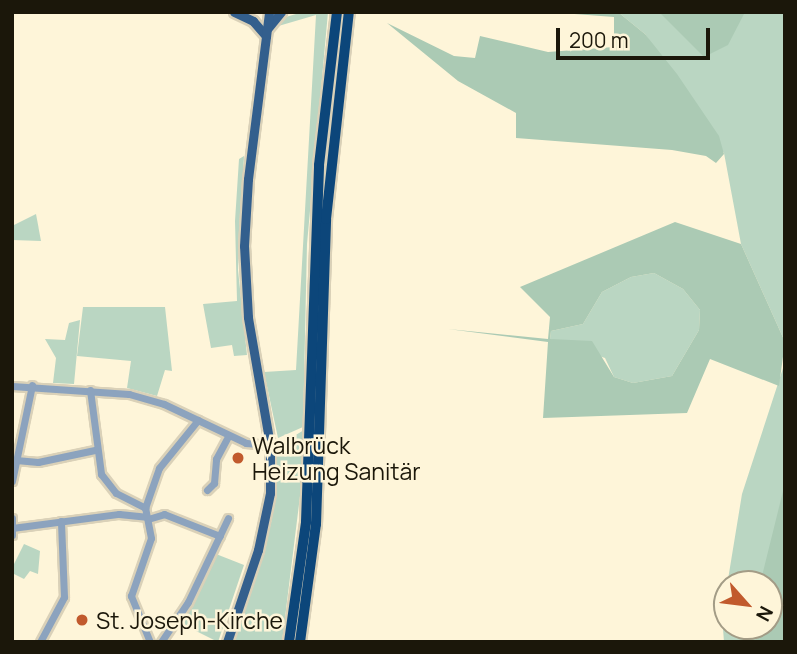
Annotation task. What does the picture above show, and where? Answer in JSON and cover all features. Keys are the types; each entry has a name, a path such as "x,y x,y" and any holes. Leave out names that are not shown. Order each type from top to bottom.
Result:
{"highway":[{"path":"289,642 306,522 319,165 337,12"},
{"path":"300,642 316,524 326,219 349,12"}],"main road":[{"path":"234,12 253,21 266,33"},
{"path":"227,642 266,521 270,445 248,317 244,246 270,12"},
{"path":"266,33 281,12"}],"street":[{"path":"12,481 32,385"},
{"path":"12,386 90,390 148,398 228,436 270,445"},
{"path":"90,390 95,450 107,483 146,515"},
{"path":"150,642 131,596 151,538 146,515 159,468 198,420"},
{"path":"207,490 214,483 216,459 228,436"},
{"path":"16,460 38,462 95,450"},
{"path":"13,528 119,514 164,514 220,536"},
{"path":"12,518 12,535"},
{"path":"161,642 188,603 228,518"},
{"path":"40,642 64,597 61,521"}],"green space":[{"path":"328,12 307,244 303,427 278,438 264,372 296,370 316,15 275,27 279,19 296,14"},
{"path":"548,12 618,12 645,34 677,74 719,136 724,154 716,163 706,156 672,150 516,138 516,113 458,81 387,23 454,56 475,58 480,36 548,52 614,47 614,17"},
{"path":"618,12 785,12 785,342 741,244 724,153 645,34"},
{"path":"659,12 745,12 728,45 704,57"},
{"path":"244,156 238,270 247,355 234,356 232,345 211,348 203,304 237,301 235,221 239,159"},
{"path":"36,214 41,241 12,240 12,226"},
{"path":"675,222 741,244 785,342 779,386 710,359 687,413 543,418 548,342 448,329 548,339 550,317 520,287","holes":["654,273 683,289 700,310 699,330 672,376 633,383 614,377 592,341 550,339 551,331 583,324 602,292 631,277"]},
{"path":"654,273 683,289 700,310 699,330 672,376 633,383 614,377 605,358 550,339 551,331 583,324 602,292 631,277"},
{"path":"83,307 165,307 172,371 165,370 157,396 127,388 131,361 77,356"},
{"path":"80,320 74,384 53,383 56,358 45,339 65,340 69,323"},
{"path":"785,362 785,642 724,642 783,640 783,570 729,570 742,494"},
{"path":"304,430 302,480 282,642 230,642 271,524 276,447"},
{"path":"785,483 785,642 756,642 783,640 783,570 763,570"},
{"path":"24,544 40,551 38,574 30,571 24,579 12,573 12,568"},
{"path":"216,554 244,565 218,642 180,623"}],"place":[{"name":"Walbrück Heizung Sanitär","path":"238,458"},
{"name":"St. Joseph-Kirche","path":"82,620"}]}
